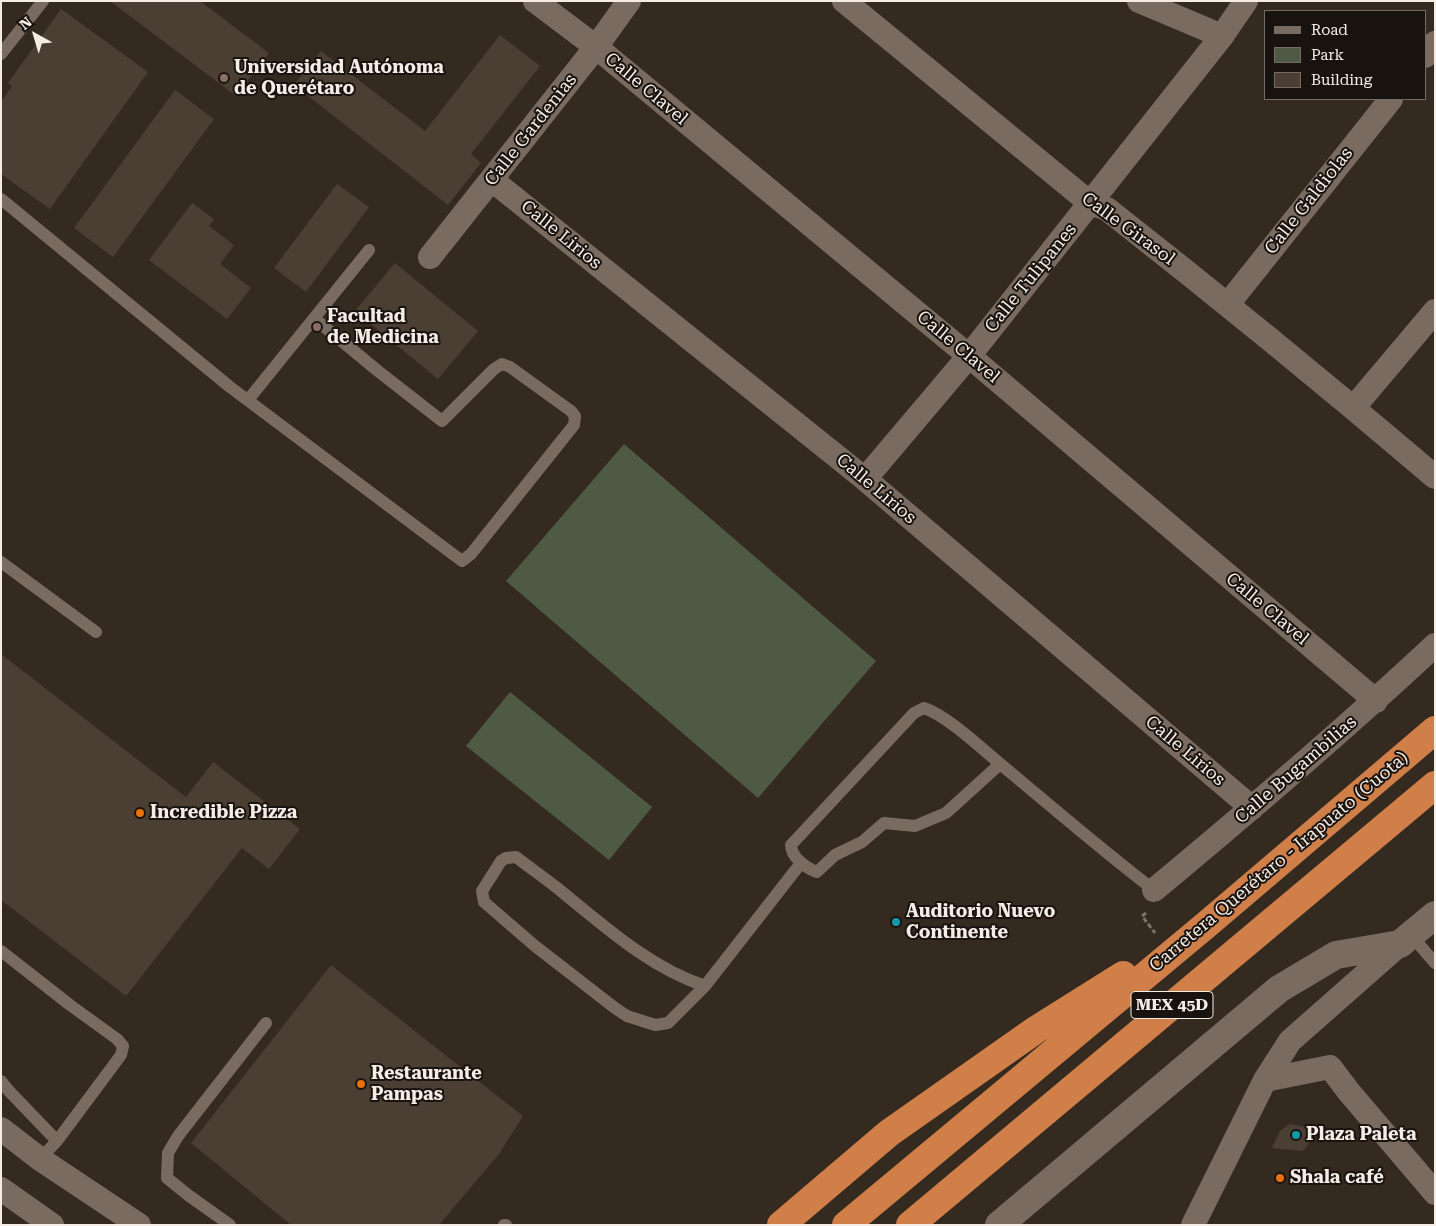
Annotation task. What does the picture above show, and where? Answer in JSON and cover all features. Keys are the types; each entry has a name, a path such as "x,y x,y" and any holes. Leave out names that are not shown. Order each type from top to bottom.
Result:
{"highway":[{"name":"Carretera Querétaro - Irapuato (Cuota)","path":"846,1225 1206,925 1435,730"},
{"name":"MEX 45D","path":"910,1225 1435,785"},
{"path":"781,1225 890,1133 1029,1034 1206,925"}],"street":[{"name":"Calle Clavel","path":"535,1 596,47 969,356 1376,700"},
{"name":"Calle Gardenias","path":"430,257 596,47 629,1"},
{"name":"Calle Girasol","path":"844,1 1090,203 1106,209 1228,304 1354,407 1435,477"},
{"path":"1140,1 1222,36"},
{"name":"Calle Tulipanes","path":"865,479 969,356 1222,36 1246,1"},
{"path":"1426,55 1435,43"},
{"name":"Calle Galdiolas","path":"1228,304 1390,100"},
{"name":"Calle Lirios","path":"492,180 865,479 1252,808"},
{"path":"1354,407 1435,311"},
{"name":"Calle Bugambilias","path":"1154,890 1376,700 1435,645"},
{"path":"1193,1225 1265,1080 1290,1041 1435,916"},
{"path":"999,1225 1279,989 1336,955 1406,940"},
{"path":"1265,1080 1330,1067 1435,1193"},
{"path":"1,1129 40,1159 139,1225"},
{"path":"1,1189 52,1225"}],"lane":[{"path":"1,54 43,1"},
{"path":"1,199 248,400 462,561 471,554 574,425 575,416 571,411 510,367 502,364 494,369 442,421 315,319"},
{"path":"248,400 369,250"},
{"path":"1,562 96,632"},
{"path":"1000,764 946,813 916,826 884,823 862,842 835,855 817,872 801,863 793,854 791,845 914,713 924,708 931,710 958,729 1154,890"},
{"path":"705,986 682,979 655,963 586,913 556,887 516,857 506,858 501,861 482,891 484,902 535,946 627,1016 655,1025 668,1023 705,986 801,863"},
{"path":"1406,940 1435,963"},
{"path":"1,951 70,1005 117,1038 123,1046 121,1055 57,1141 40,1159"},
{"path":"230,1225 167,1178 168,1153 178,1136 266,1023"},
{"path":"1,1080 9,1091 57,1141"}],"green space":[{"path":"624,444 876,661 758,798 506,581"},
{"path":"510,692 652,807 609,860 466,746"}],"building":[{"path":"110,1 200,1 269,53 236,96"},
{"path":"61,9 148,72 50,209 1,174 1,102 12,86 8,83"},
{"path":"500,35 540,66 471,154 481,163 448,205 294,85 321,51 425,131"},
{"path":"175,90 214,119 113,257 74,228"},
{"path":"337,184 369,207 306,292 274,268"},
{"path":"192,203 214,219 209,226 234,245 220,264 251,288 227,319 149,260"},
{"path":"395,263 478,331 438,379 355,311"},
{"name":"Incredible Pizza","path":"1,654 186,797 213,762 300,829 269,869 242,848 126,996 1,900"},
{"name":"Restaurante Pampas","path":"331,965 523,1116 499,1154 439,1225 291,1225 191,1143"},
{"name":"Plaza Paleta","path":"1290,1124 1315,1132 1306,1148 1302,1151 1272,1148 1280,1131"}],"place":[{"name":"Universidad Autónoma de Querétaro","path":"224,78"},
{"name":"Facultad de Medicina","path":"317,327"},
{"name":"Incredible Pizza","path":"140,813"},
{"name":"Auditorio Nuevo Continente","path":"896,922"},
{"name":"Restaurante Pampas","path":"361,1084"},
{"name":"Plaza Paleta","path":"1296,1135"},
{"name":"Shala café","path":"1280,1178"}]}
